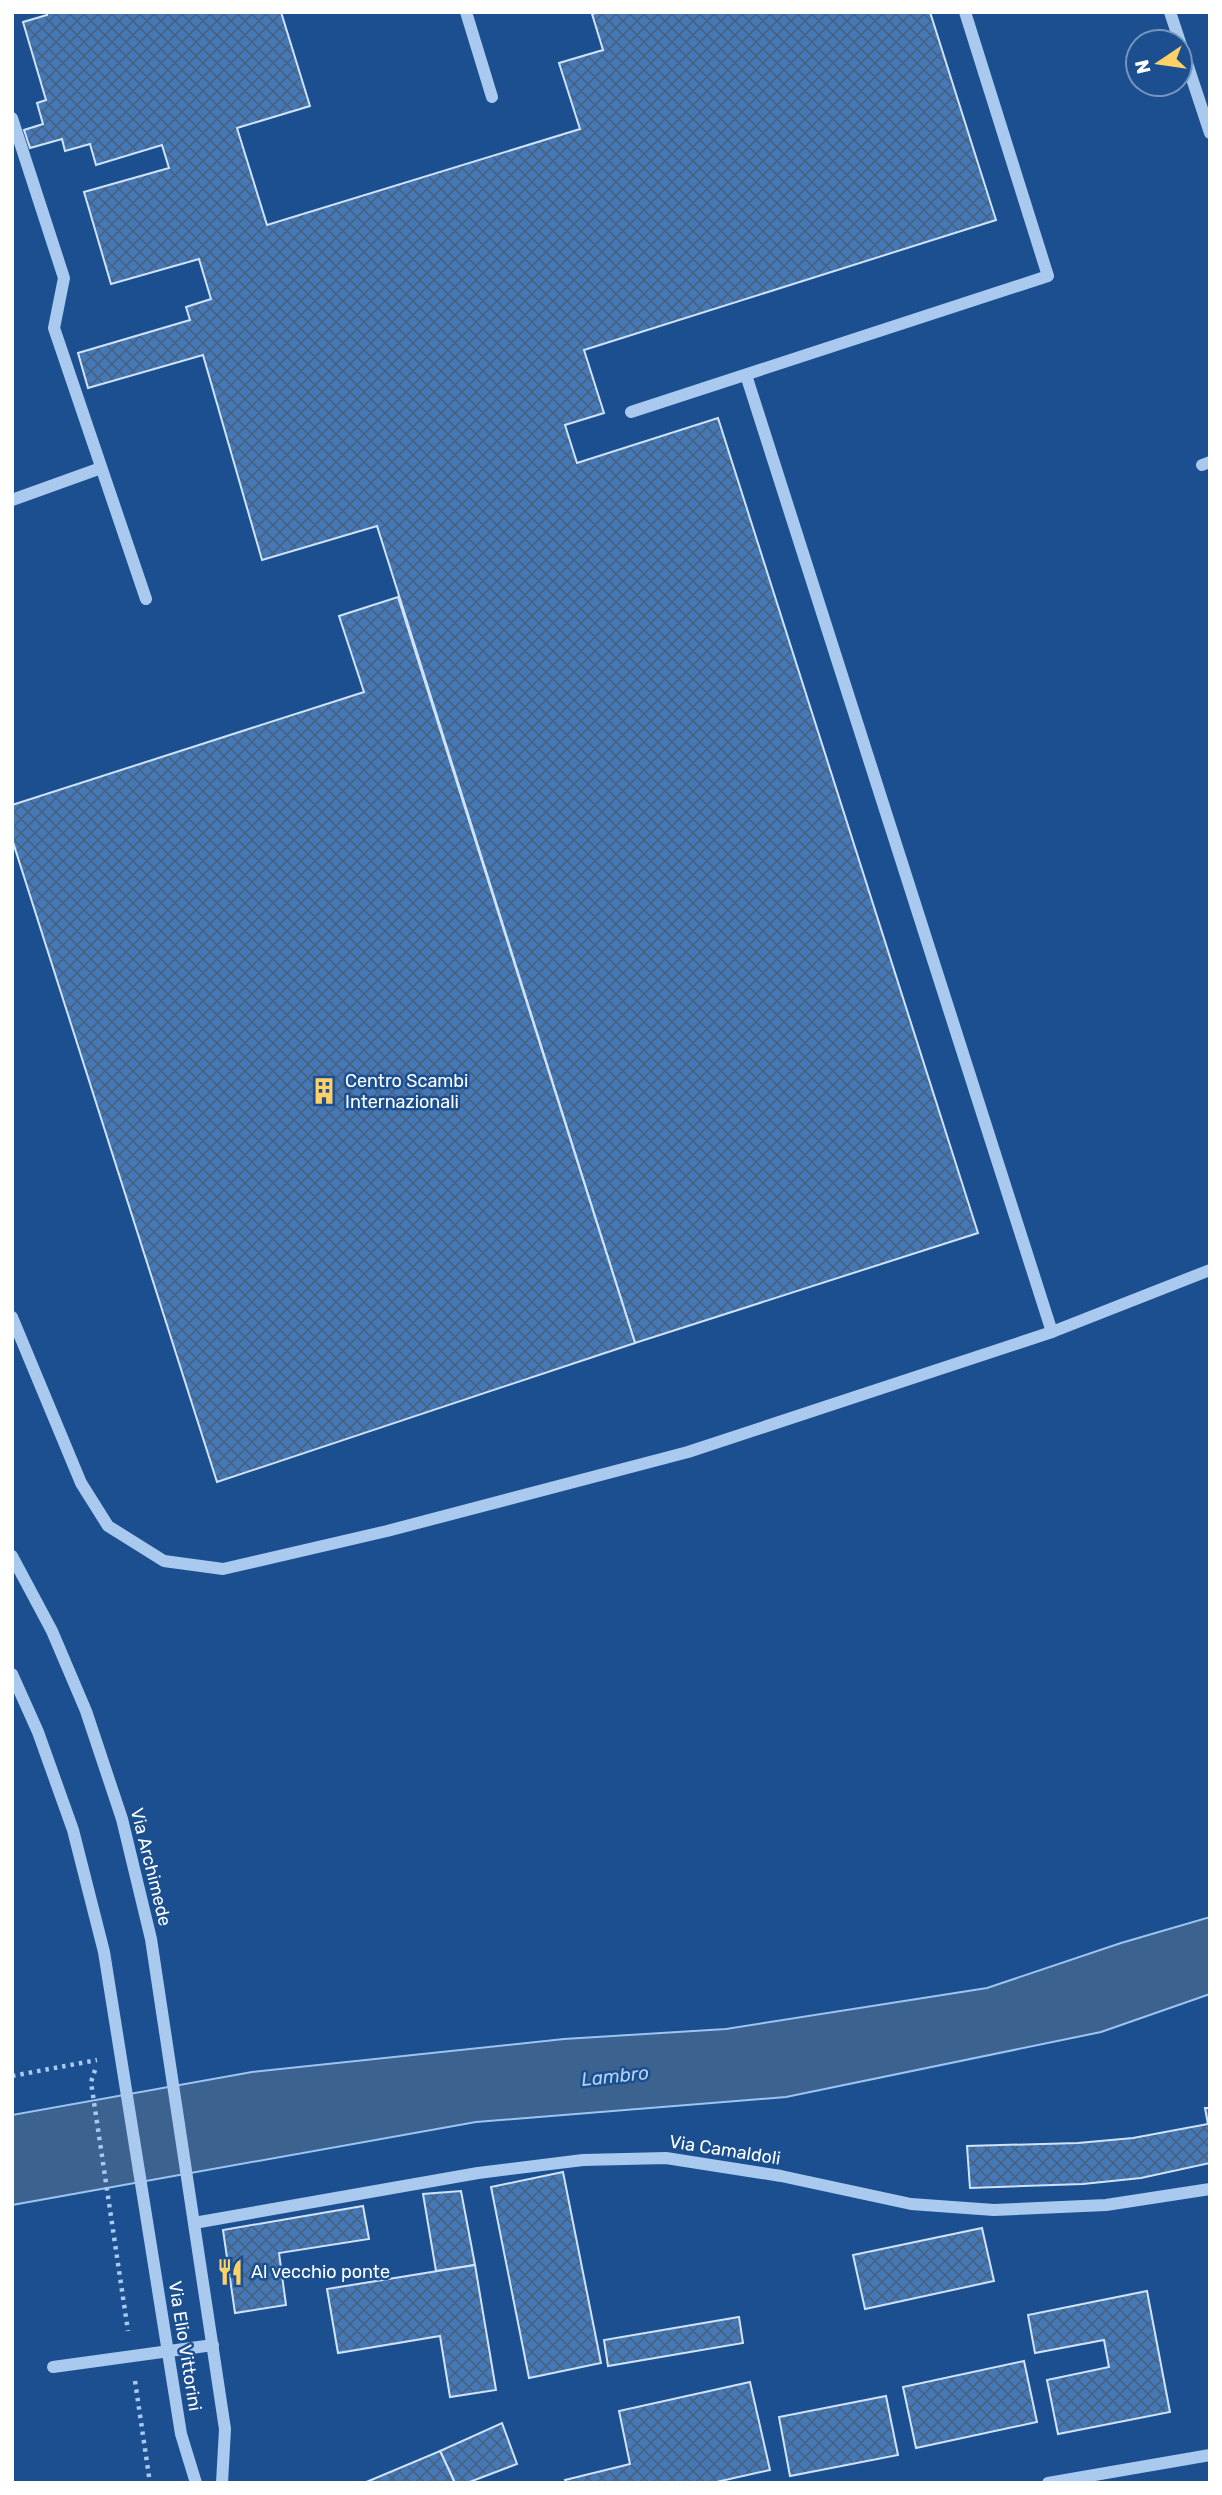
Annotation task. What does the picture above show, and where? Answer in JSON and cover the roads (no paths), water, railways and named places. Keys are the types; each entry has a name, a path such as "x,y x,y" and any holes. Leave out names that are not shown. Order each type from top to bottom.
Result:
{"street":[{"path":"466,12 492,96"},
{"path":"631,412 1048,276 965,12"},
{"path":"1171,12 1210,133"},
{"path":"12,118 64,278 54,328 146,599"},
{"path":"746,375 1052,1332"},
{"path":"12,500 101,468"},
{"path":"12,1317 81,1483 108,1526 164,1561 223,1569 387,1531 688,1452 1052,1332 1210,1270"},
{"name":"Via Archimede","path":"12,1556 52,1631 86,1711 122,1819 151,1939 191,2205"},
{"name":"Via Elio Vittorini","path":"12,1674 38,1732 73,1830 104,1952 181,2434 196,2483"},
{"name":"Via Camaldoli","path":"194,2223 478,2173 583,2160 666,2158 781,2176 911,2204 994,2210 1106,2205 1210,2189"},
{"name":"Via Elio Vittorini","path":"191,2205 225,2430 222,2483"},
{"path":"53,2367 213,2345"},
{"path":"1048,2483 1210,2455"}],"water":[{"name":"Lambro","path":"1210,1917 1210,1994 1101,2032 786,2097 476,2122 12,2205 12,2115 252,2072 564,2039 726,2029 987,1988 1121,1943"}],"place":[{"name":"Centro Scambi Internazionali","path":"324,1091"},
{"name":"Al vecchio ponte","path":"230,2272"}]}
